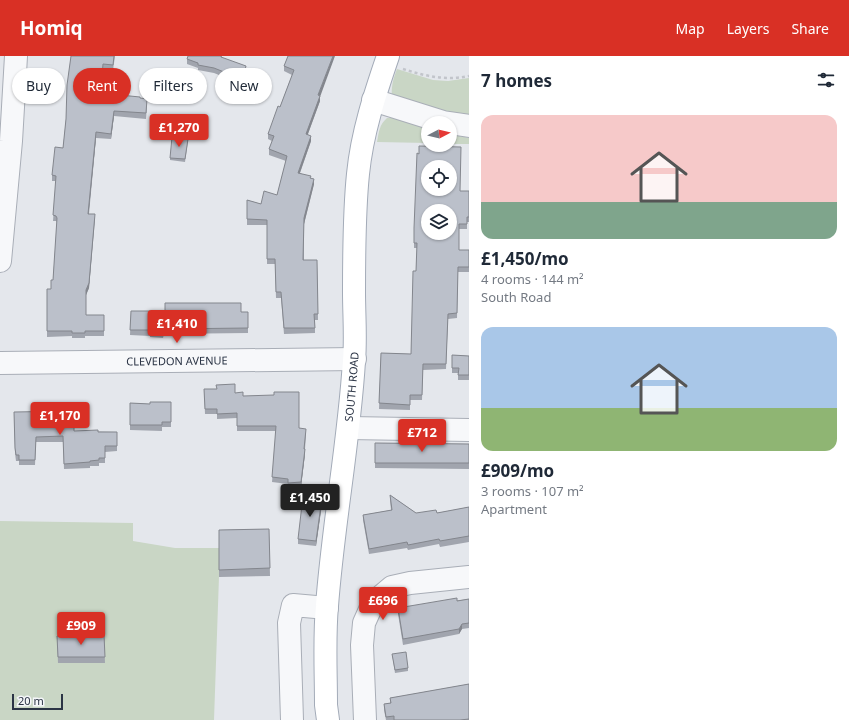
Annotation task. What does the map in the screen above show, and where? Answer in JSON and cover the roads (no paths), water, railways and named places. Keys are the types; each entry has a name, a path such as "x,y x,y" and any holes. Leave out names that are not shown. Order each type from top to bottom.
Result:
{"main road":[{"name":"SOUTH ROAD","path":"328,720 326,705 327,608 333,540 349,428 355,359 355,219 358,173 363,141 373,100 387,59"}],"street":[{"path":"0,261 11,141 16,56"},
{"path":"373,100 443,122 469,126"},
{"name":"CLEVEDON AVENUE","path":"0,363 355,359"},
{"path":"349,428 469,430"},
{"path":"365,720 363,697 363,630 364,623 372,604 392,587 410,583 469,577"},
{"path":"292,720 289,623 294,605 327,608"}]}
